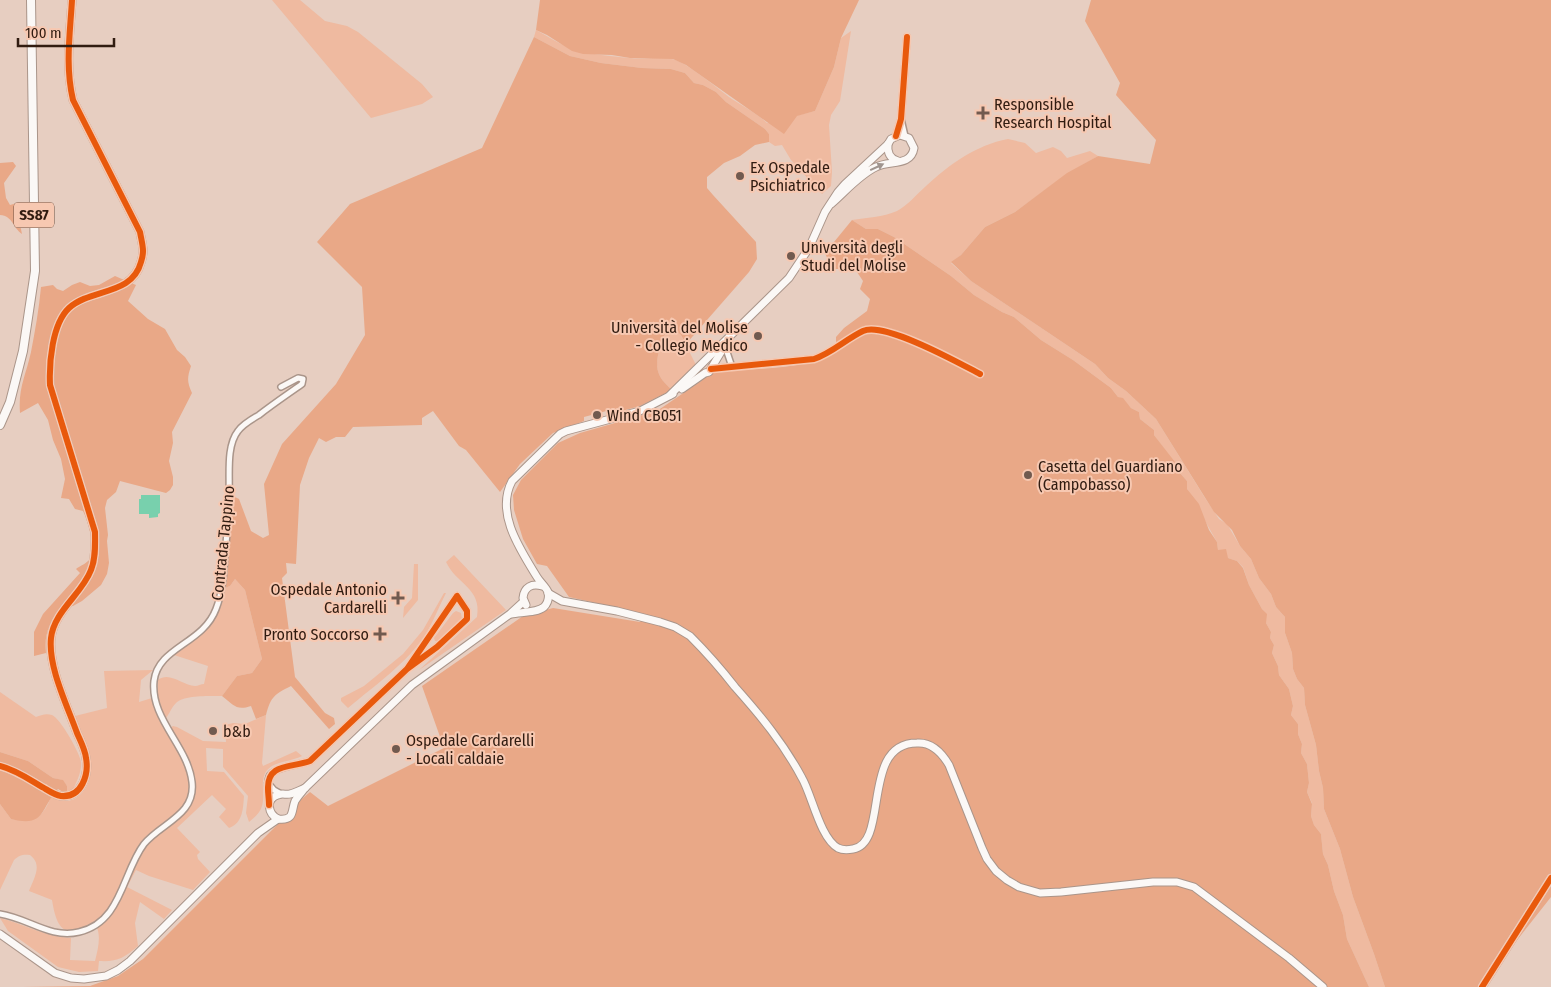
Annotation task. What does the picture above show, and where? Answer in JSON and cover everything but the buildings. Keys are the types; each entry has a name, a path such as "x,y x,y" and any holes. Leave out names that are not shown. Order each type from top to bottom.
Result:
{"main road":[{"name":"SS87","path":"0,425 10,402 23,351 35,270 31,0"},
{"path":"831,204 876,166 901,161 910,157 914,148 910,138 896,136 844,184 825,212 800,264 789,278 737,331 698,379 640,411 566,431 555,438 512,481 507,490 505,501 506,513 513,534 542,586 548,593 562,601 617,611 660,622 675,627 690,636 759,714 788,753 804,780 827,837 839,848 853,849 866,841 871,826 882,770 890,755 905,745 916,742 923,743 942,754 949,765 984,854 996,871 1013,884 1029,891 1040,893 1153,882 1186,884 1199,890 1323,987"},
{"path":"888,144 887,149 892,158 901,161"},
{"path":"706,368 737,331"},
{"path":"532,569 527,587 523,593 523,602 530,609 535,610"},
{"path":"527,587 532,585 542,586"},
{"path":"544,607 549,598 548,593"},
{"path":"510,614 535,610 562,601"},
{"path":"0,934 55,973 71,978 84,979 106,976 118,970 130,961 258,833 278,819 291,816 294,812 294,803 305,788 412,685 510,614 523,602"},
{"path":"278,819 271,813 269,805 273,797 305,788"},
{"path":"284,794 294,803"},
{"path":"258,833 271,813"}],"street":[{"path":"0,766 19,773 61,796 72,794 79,790 86,776 86,756 62,693 51,654 51,636 57,620 91,570 96,550 94,532 50,385 49,367 60,322 69,308 86,298 128,283 139,270 144,252 140,232 72,100 68,81 72,0"},
{"path":"896,136 901,119 907,36"},
{"path":"901,119 905,136"},
{"path":"706,368 814,359 825,355 865,330 877,329 900,335 980,374"},
{"path":"725,346 732,366"},
{"name":"Contrada Tappino","path":"0,914 62,935 94,927 105,918 113,907 145,843 181,814 188,804 192,792 190,771 161,716 154,692 154,680 163,659 196,636 206,627 214,614 222,587 229,513 231,448 235,436 246,424 302,384 303,378 298,378 281,387"},
{"path":"269,805 268,777 272,772 310,760 407,669 436,647 467,619 467,611 457,596 407,669"},
{"path":"268,782 274,790 284,794"},
{"path":"1482,987 1551,878"}],"shaded area":[{"path":"272,0 300,0 325,21 347,26 358,32 422,84 433,97 422,104 371,118"},
{"path":"540,0 859,0 841,38 834,67 815,111 797,116 784,134 686,65 673,59 630,58 583,54 572,51 536,30"},
{"path":"1091,0 1551,0 1551,897 1480,987 1385,987 1353,897 1340,849 1324,809 1323,788 1316,745 1305,705 1304,688 1297,679 1293,669 1292,653 1285,633 1285,617 1276,607 1271,594 1259,578 1251,559 1240,546 1232,530 1214,512 1156,419 1126,391 1108,378 1095,364 971,281 951,262 961,255 985,227 1015,212 1067,173 1098,156 1150,164 1156,140 1116,95 1120,83 1085,21"},
{"path":"536,30 567,47 584,52 621,57 667,58 678,61 767,123 815,111 834,67 841,38 851,31 840,101 831,115 829,125 831,186 822,194 791,160 782,145 775,146 769,142 769,134 765,129 726,102 716,92 703,85 694,83 685,73 671,69 601,63 570,56 534,37"},
{"path":"534,37 570,56 601,63 671,69 685,73 694,83 703,85 716,92 726,102 765,129 769,134 769,142 755,145 740,156 724,163 707,177 707,188 756,242 757,259 749,272 686,344 681,335 676,331 665,334 658,354 657,365 661,378 672,390 640,406 611,414 610,410 584,417 584,421 553,433 520,464 500,492 466,450 459,446 433,411 422,418 422,425 353,427 345,437 336,437 326,442 319,438 309,458 300,485 296,564 286,563 287,573 282,578 295,677 325,713 334,718 335,724 329,729 291,686 274,696 266,715 256,719 251,706 238,707 222,696 237,676 252,673 262,659 245,590 235,579 230,586 225,588 231,495 239,499 251,531 263,538 269,535 264,484 282,444 336,384 365,335 362,287 317,242 350,204 482,148"},
{"path":"1008,139 1025,143 1036,153 1053,147 1061,151 1067,158 1090,151 1098,156 1067,174 1015,212 985,227 961,255 951,263 971,281 1095,364 1108,378 1126,391 1156,419 1219,519 1227,524 1240,546 1251,559 1259,578 1271,594 1276,607 1285,617 1285,633 1292,653 1293,669 1297,679 1304,688 1305,705 1316,745 1323,788 1324,809 1340,849 1353,897 1385,987 1369,987 1347,939 1343,915 1323,854 1321,834 1314,825 1311,816 1312,803 1307,792 1309,783 1307,764 1301,753 1302,744 1298,734 1298,724 1291,715 1293,706 1289,689 1279,675 1278,666 1272,653 1274,645 1270,638 1271,632 1266,623 1266,614 1249,585 1243,567 1237,561 1228,558 1218,550 1217,542 1187,489 1187,481 1154,435 1154,430 1140,419 1139,412 1118,397 1111,388 1073,360 1041,340 1014,317 974,295 951,276 894,237 878,229 866,229 852,220 880,216 901,209 944,170 964,156 985,146"},
{"path":"13,162 16,166 4,183 6,198 10,205 17,203 20,209 18,215 22,234 8,218 0,215 0,163"},
{"path":"852,220 866,229 878,229 894,237 951,276 974,295 1014,317 1041,340 1073,360 1111,388 1118,397 1123,398 1131,408 1139,412 1140,419 1154,430 1154,435 1187,481 1187,489 1199,504 1209,530 1217,542 1218,550 1226,549 1228,558 1237,561 1243,568 1249,585 1262,609 1267,614 1266,623 1271,632 1270,638 1274,645 1272,653 1278,666 1279,675 1289,689 1293,706 1291,715 1298,724 1298,734 1302,744 1301,753 1307,764 1309,783 1307,792 1312,804 1311,816 1314,825 1321,834 1323,854 1343,915 1347,939 1369,987 22,987 90,986 118,976 143,959 280,822 288,821 295,815 297,803 310,792 328,806 444,748 422,686 523,616 553,608 640,622 645,614 569,597 547,566 537,564 523,539 514,510 513,495 521,480 558,443 580,433 657,411 701,381 704,375 789,366 822,359 836,352 836,337 844,328 867,311 870,299 860,289 863,281 853,266 832,269 825,253"},
{"path":"115,276 136,285 128,301 148,319 165,329 177,350 191,366 188,380 192,393 172,432 173,443 169,461 173,485 166,493 120,481 116,492 107,500 105,508 109,563 107,574 101,585 82,601 73,606 60,608 48,629 46,653 34,656 34,632 43,614 80,573 76,569 90,559 92,554 92,542 83,511 75,509 69,499 61,498 65,479 61,459 53,440 48,420 38,403 20,413 21,389 31,352 41,287 53,285 63,291 80,282 90,286 99,285"},
{"path":"676,331 681,335 697,367 672,390 660,376 657,359 665,334"},
{"path":"141,495 160,495 160,513 158,517 149,518 149,514 139,514 139,499 141,499"},
{"path":"454,555 506,610 419,670 477,617 478,607 476,599 446,562"},
{"path":"414,564 418,564 418,600 403,618 404,607 412,598"},
{"path":"235,579 245,590 262,659 252,673 237,676 222,696 198,696 180,700 162,722 170,728 173,726 177,727 203,741 226,742 225,725 233,723 245,724 266,715 263,766 296,751 302,756 275,764 267,770 263,779 262,806 255,817 249,822 246,813 248,796 223,767 223,749 206,748 207,771 224,772 244,796 243,811 240,819 234,826 229,828 219,817 226,809 212,795 177,828 200,852 197,855 198,859 210,872 193,890 136,870 127,887 172,910 164,919 140,902 135,923 138,946 116,960 99,961 98,971 79,972 58,967 8,931 0,918 44,933 71,938 70,960 95,961 99,942 97,928 95,924 85,929 70,931 60,925 52,900 29,891 37,867 30,855 21,855 14,860 0,890 0,804 11,819 31,820 40,815 51,797 70,801 80,795 90,777 90,767 89,756 75,716 107,708 104,671 153,670 141,680 139,702 157,695 158,680 163,678 172,678 196,686 204,684 208,666 174,655 201,635 207,628 218,611 225,588 230,586"},
{"path":"444,593 446,593 427,632 410,654 391,673 348,708 341,701 341,698 364,686 403,654 423,630"},
{"path":"456,611 461,613 462,619 438,641 435,641 434,638"},
{"path":"0,692 36,717 50,714 60,722 81,762 78,779 73,789 67,791 67,786 62,780 53,778 28,761 0,752"},
{"path":"0,752 28,761 53,778 63,780 67,786 67,791 63,792 58,789 41,814 31,821 11,819 0,804"}],"cycle path":[{"path":"0,766 61,796 68,796 74,793 79,789 85,778 87,764 84,748 55,673 52,661 51,638 57,619 87,579 91,570 94,556 95,532 50,385 51,355 55,334 63,315 69,308 88,297 129,281 136,273 143,254 140,232 73,100 69,75 72,0"},
{"path":"896,136 901,119 907,37"},
{"path":"711,369 814,359 863,331 873,330 904,337 980,374"},
{"path":"269,805 268,789 271,775 282,768 310,761 407,669 437,647 467,619 467,611 457,596 407,669"},
{"path":"1482,987 1551,878"}],"place":[{"name":"Responsible Research Hospital","path":"983,113"},
{"name":"Ex Ospedale Psichiatrico","path":"740,176"},
{"name":"Università degli Studi del Molise","path":"791,256"},
{"name":"Università del Molise - Collegio Medico","path":"758,336"},
{"name":"Wind CB051","path":"597,415"},
{"name":"Casetta del Guardiano (Campobasso)","path":"1028,475"},
{"name":"Ospedale Antonio Cardarelli","path":"398,598"},
{"name":"Pronto Soccorso","path":"380,634"},
{"name":"b&b","path":"213,731"},
{"name":"Ospedale Cardarelli - Locali caldaie","path":"396,749"}]}
